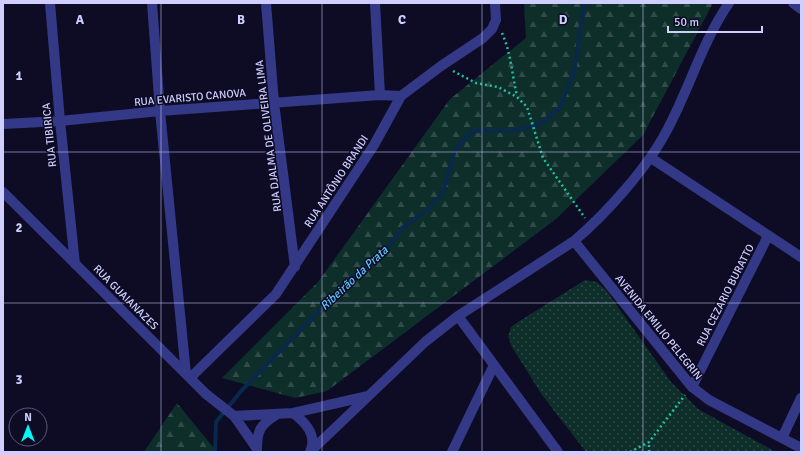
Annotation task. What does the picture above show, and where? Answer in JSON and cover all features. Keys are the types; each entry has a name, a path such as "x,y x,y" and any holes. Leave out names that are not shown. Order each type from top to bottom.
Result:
{"street":[{"name":"RUA TIBIRICA","path":"50,3 60,121 75,264"},
{"path":"152,3 160,111 188,376"},
{"name":"RUA DJALMA DE OLIVEIRA LIMA","path":"266,3 274,103 295,267"},
{"path":"376,3 380,95"},
{"path":"495,3 496,20"},
{"path":"311,451 425,342 458,316 574,241 592,227 651,158 666,131 716,23 730,3"},
{"path":"793,3 801,9"},
{"name":"RUA ANTÔNIO BRANDI","path":"188,376 276,294 374,145 401,96 441,66 483,38 492,29 496,20"},
{"name":"RUA EVARISTO CANOVA","path":"3,124 60,121 160,111 380,95 401,96"},
{"path":"651,158 801,257"},
{"name":"RUA GUAIANAZES","path":"3,192 206,394 231,414 258,450"},
{"name":"RUA CEZARIO BURATTO","path":"692,387 768,236"},
{"name":"AVENIDA EMILIO PELEGRIN","path":"574,241 692,387 709,400 801,448"},
{"path":"458,316 558,452"},
{"path":"452,452 494,365"},
{"path":"231,414 293,413 368,396"},
{"path":"782,438 801,398"},
{"path":"293,413 305,422 312,435 311,451"},
{"path":"258,450 257,434 264,422 277,414"}],"path":[{"path":"496,20 508,45 511,74 517,97"},
{"path":"441,66 476,82 498,87 517,97 527,107 543,158 592,227"},
{"path":"630,452 649,442 692,387"},
{"path":"649,442 649,452"}],"green space":[{"path":"524,3 713,3 643,135 556,219 327,391 295,398 222,378 318,282 450,99 526,38"},
{"path":"585,280 597,282 606,290 671,382 698,409 776,452 586,452 542,395 512,347 508,336 511,327"},
{"path":"177,403 217,452 144,452"}],"waterway":[{"name":"Ribeirão da Prata","path":"215,452 216,422 242,390 352,277 382,255 402,228 427,210 442,194 455,150 472,131 512,131 540,124 560,107 574,72 584,3"}]}
